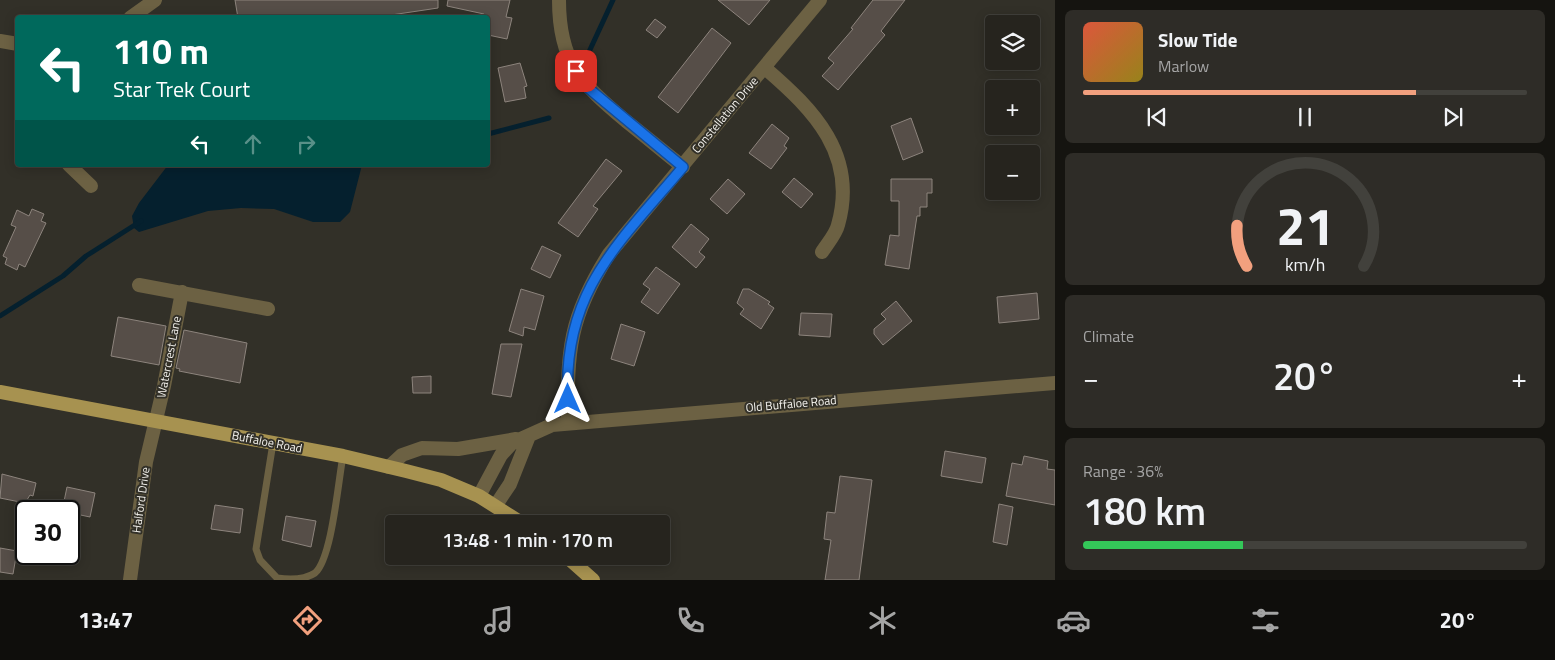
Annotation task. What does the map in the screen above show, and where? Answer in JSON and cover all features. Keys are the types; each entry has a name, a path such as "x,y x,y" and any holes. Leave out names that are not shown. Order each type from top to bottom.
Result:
{"main road":[{"name":"Buffaloe Road","path":"0,392 343,456 441,480 479,496 511,515"},
{"path":"576,565 592,580"}],"street":[{"path":"134,15 155,0"},
{"path":"559,0 564,42 569,60 587,87 683,167"},
{"name":"Constellation Drive","path":"568,423 568,358 572,332 590,284 609,254 820,0"},
{"path":"0,41 15,44"},
{"path":"765,68 807,106 836,149 843,188 838,227 822,252"},
{"path":"71,167 91,186"},
{"path":"138,285 268,309"},
{"name":"Watercrest Lane","path":"156,422 182,292"},
{"name":"Old Buffaloe Road","path":"479,496 501,455 512,442 552,425 1055,384"},
{"name":"Halford Drive","path":"130,580 146,462 156,422"},
{"path":"388,467 402,454 417,449 458,449 524,437 510,484 496,505"}],"lane":[{"path":"273,443 256,549 260,560 277,578 303,579 314,574 323,563 328,545 343,456"}],"water":[{"path":"166,167 361,167 350,212 340,222 313,222 274,209 241,208 208,211 139,232 134,228 132,216 139,203"}],"building":[{"path":"235,0 438,0 438,8 391,15 238,15"},
{"path":"448,0 510,0 506,17 512,18 507,39 490,35 490,15 447,6"},
{"path":"718,0 770,0 749,25"},
{"path":"873,0 905,0 881,31 885,35 838,90 822,76 834,63 828,58 853,29 851,28"},
{"path":"655,19 666,27 657,38 646,30"},
{"path":"712,28 731,43 678,113 658,97"},
{"path":"520,63 527,86 524,87 526,98 505,102 498,68"},
{"path":"911,118 923,152 903,160 891,126"},
{"path":"772,124 789,138 784,146 787,148 771,169 749,153"},
{"path":"606,159 622,171 593,206 598,209 578,237 558,223"},
{"path":"794,178 813,194 801,208 782,192"},
{"path":"728,179 745,194 727,214 710,199"},
{"path":"891,179 932,179 932,193 927,193 927,207 920,207 920,216 917,216 909,269 885,265 890,235 899,236 899,201 891,201"},
{"path":"32,209 44,214 41,221 46,223 25,267 19,264 17,270 5,264 7,258 3,256 16,227 11,225 17,210 29,216"},
{"path":"691,224 709,239 699,252 705,257 696,268 672,247"},
{"path":"542,246 561,255 550,278 531,269"},
{"path":"656,267 680,284 658,314 641,302 650,289 643,284"},
{"path":"521,289 544,296 535,330 524,327 523,336 509,331"},
{"path":"743,289 749,289 770,302 768,304 774,308 761,329 740,314 744,309 737,303"},
{"path":"1037,293 1039,319 999,323 997,297"},
{"path":"896,301 912,321 883,345 874,334 874,329 886,319 881,314"},
{"path":"801,313 832,314 830,337 799,335"},
{"path":"118,317 166,326 159,365 111,356"},
{"path":"621,324 645,332 634,366 611,359"},
{"path":"184,330 247,343 240,383 179,371 180,369 176,368"},
{"path":"501,344 522,344 511,397 492,394"},
{"path":"431,376 431,393 413,393 412,377"},
{"path":"945,451 986,458 982,483 941,476"},
{"path":"1024,456 1048,461 1047,469 1055,470 1055,505 1006,496 1012,463 1022,465"},
{"path":"2,474 36,483 33,496 30,495 27,500 15,501 0,498"},
{"path":"840,476 872,480 859,580 825,580 831,540 824,539 827,512 835,513"},
{"path":"67,487 95,493 90,517 80,515 80,500 64,500"},
{"path":"999,504 1013,507 1007,545 993,542"},
{"path":"215,505 243,509 240,533 211,529"},
{"path":"286,516 316,521 311,547 282,540"},
{"path":"0,548 15,551 13,574 0,572"}],"waterway":[{"path":"582,67 613,0"},
{"path":"490,133 549,118"},
{"path":"0,316 63,276 86,256 141,221"}],"route":[{"path":"568,399 568,358 572,332 590,284 609,254 683,167 606,105 587,87 576,71"}]}
